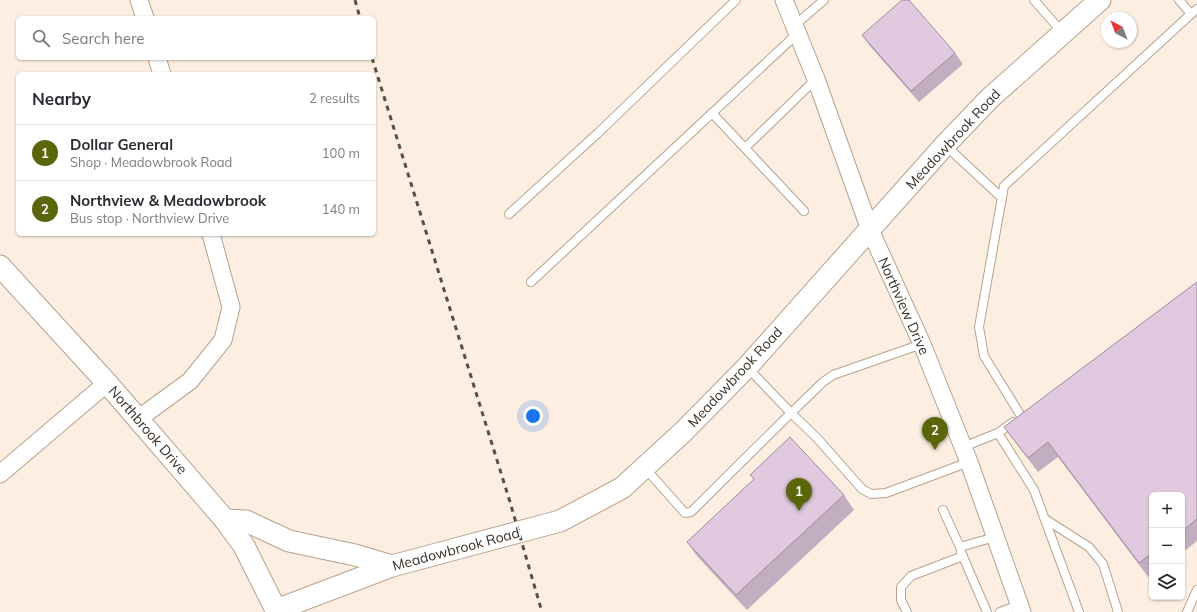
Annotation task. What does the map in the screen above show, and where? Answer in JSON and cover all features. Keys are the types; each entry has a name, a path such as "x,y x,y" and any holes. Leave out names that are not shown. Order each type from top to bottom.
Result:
{"street":[{"path":"139,0 144,16"},
{"name":"Northview Drive","path":"784,0 816,79 870,230 922,344 969,462 1020,608"},
{"name":"Meadowbrook Road","path":"276,611 392,566 560,520 622,488 683,432 747,367 945,145 990,98 1062,32 1100,0"},
{"path":"158,60 161,72"},
{"path":"138,419 190,381 223,340 231,307 212,236"},
{"name":"Northbrook Drive","path":"0,266 107,383 225,520 244,546 276,611"},
{"path":"0,474 107,383"},
{"path":"225,520 246,520 289,541 355,555 392,566"}],"lane":[{"path":"509,214 598,133 736,0"},
{"path":"531,282 712,113 824,0"},
{"path":"1034,0 1062,32"},
{"path":"963,447 998,433 1024,414 984,356 979,327 1004,186 1195,12 1179,0"},
{"path":"745,148 816,79"},
{"path":"712,113 804,211"},
{"path":"945,145 1002,198"},
{"path":"644,467 685,513 692,512 823,382 833,375 922,344"},
{"path":"747,367 817,438 862,489 871,494 886,493 969,462"},
{"path":"998,433 1034,490 1079,612"},
{"path":"944,510 987,612"},
{"path":"1045,519 1089,547 1103,564 1118,612"},
{"path":"960,547 995,537"},
{"path":"907,612 901,600 901,587 911,576 963,556"},
{"path":"1187,612 1197,590"},
{"path":"1000,612 1020,608"}],"building":[{"path":"902,0 909,0 955,53 911,91 862,35"},
{"path":"1197,282 1197,519 1185,529 1185,492 1149,492 1149,555 1139,563 1048,442 1028,458 1004,427"},
{"path":"790,437 844,495 736,595 687,542 754,479 750,475"}],"railway":[{"path":"355,0 359,16"},
{"path":"373,60 510,502 542,612"}],"place":[{"name":"Northview & Meadowbrook","path":"935,450"},
{"name":"Dollar General","path":"799,511"}]}
